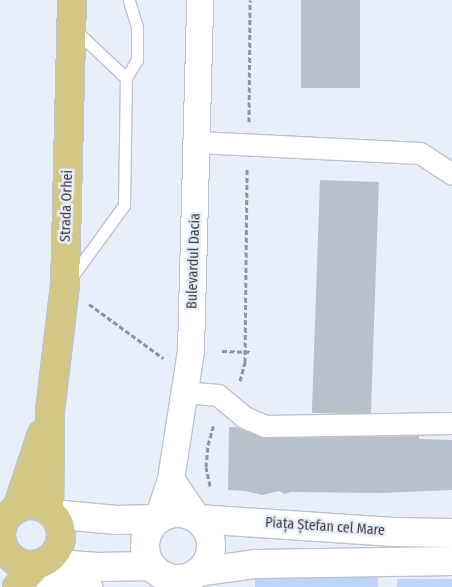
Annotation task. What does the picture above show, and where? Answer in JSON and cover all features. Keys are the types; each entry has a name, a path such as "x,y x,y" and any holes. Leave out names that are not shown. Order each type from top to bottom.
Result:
{"main road":[{"name":"Strada Orhei","path":"51,513 50,412 65,285 72,0"},
{"name":"Strada Orhei","path":"17,509 50,412"},
{"path":"88,587 41,572 2,554 1,530 4,522 17,509 28,506 39,506 51,513 117,520 158,519 178,512 188,514 198,519 210,535 211,545 208,560 198,572 174,587"},
{"path":"17,587 41,572 60,541 61,531 51,513"},
{"path":"143,577 146,536 158,519"},
{"name":"Piața Ștefan cel Mare","path":"198,519 394,532 452,532"},
{"path":"41,572 97,567 143,577 178,580 198,572 256,564 452,561"}],"street":[{"name":"Bulevardul Dacia","path":"158,519 171,479 190,350 200,0"},
{"path":"197,142 420,153 452,174"},
{"path":"184,392 218,395 244,417 265,426 452,423"},
{"path":"171,479 198,519"}],"lane":[{"path":"65,285 124,205 126,78 137,60 137,27 129,0"},
{"path":"72,27 126,78"}],"path":[{"path":"211,491 206,467 212,426 234,400 243,370 245,352 250,0"},
{"path":"87,303 164,359 171,361"},
{"path":"222,351 252,352"}],"shaded area":[{"path":"255,577 378,577 378,587 255,587"},
{"path":"397,579 452,579 452,587 397,587"}],"building":[{"path":"301,0 360,0 360,88 301,88"},
{"path":"320,180 379,182 371,415 312,413"},
{"path":"229,427 236,427 265,438 419,436 419,439 452,440 452,490 381,493 291,492 285,494 279,491 262,495 228,490"}]}
